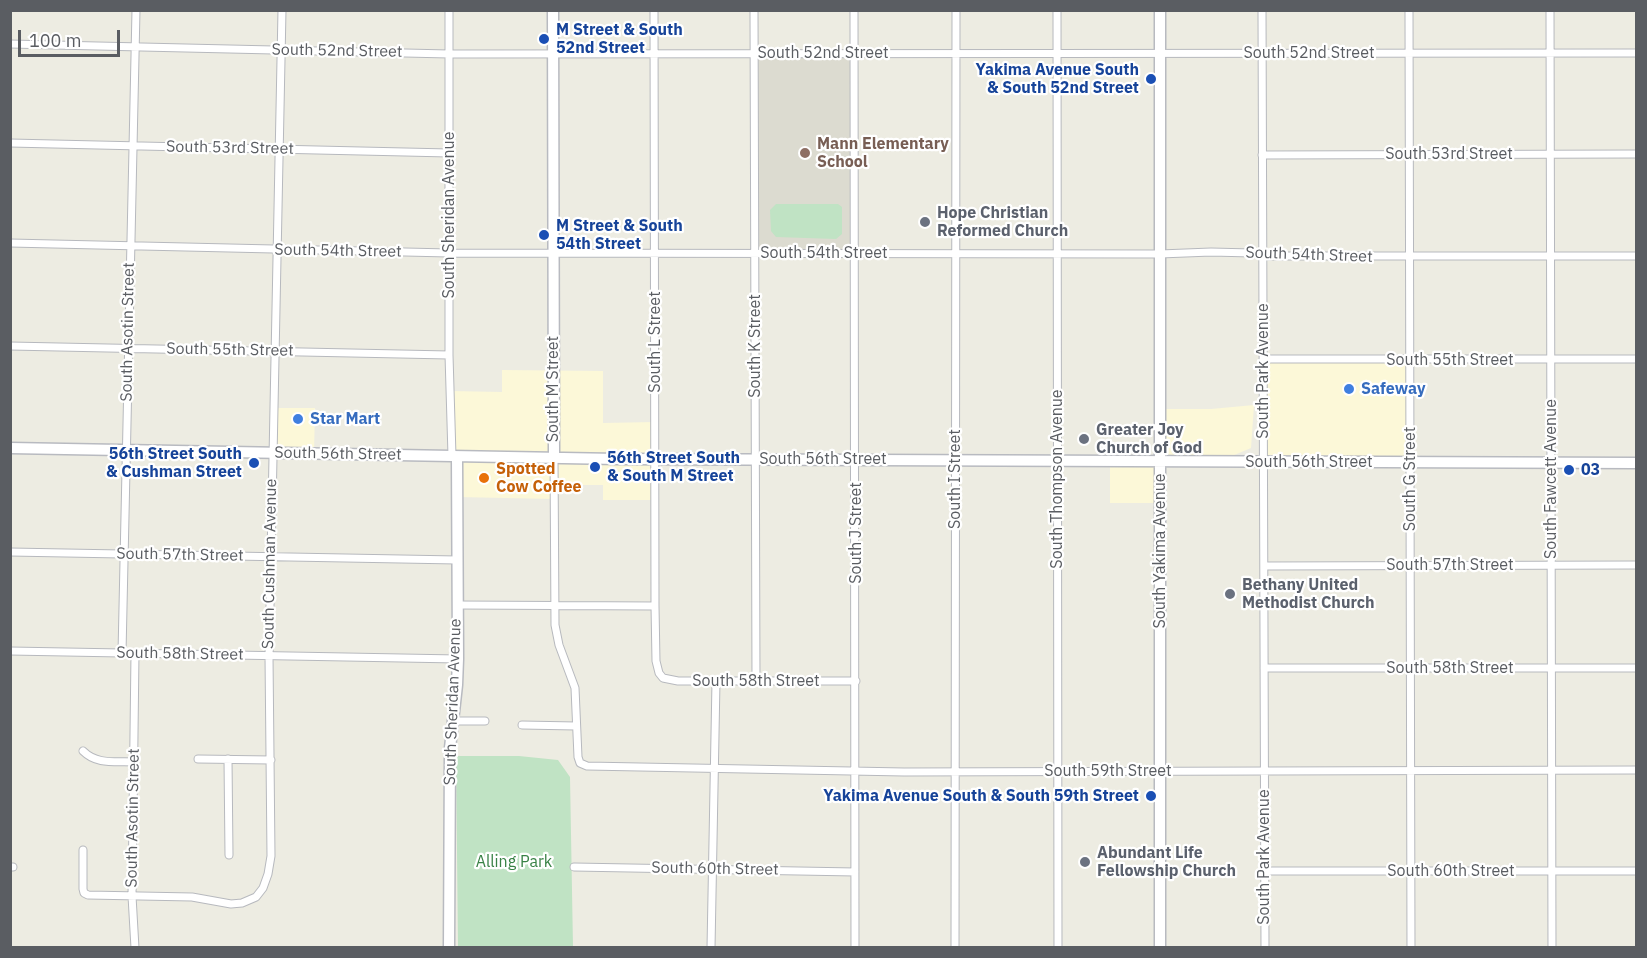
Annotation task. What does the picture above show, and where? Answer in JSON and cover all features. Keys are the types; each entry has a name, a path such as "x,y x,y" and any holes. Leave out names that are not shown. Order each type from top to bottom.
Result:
{"main road":[{"name":"South M Street","path":"553,10 554,458"},
{"name":"South Yakima Avenue","path":"1160,10 1160,948"},
{"name":"South 56th Street","path":"10,448 656,459 1636,463"},
{"name":"South Sheridan Avenue","path":"449,948 450,748 457,691 458,659 454,456"}],"street":[{"name":"South Asotin Street","path":"122,653 136,10"},
{"name":"South Cushman Avenue","path":"132,896 199,897 231,904 242,903 255,897 265,885 270,861 270,557 282,10"},
{"name":"South Sheridan Avenue","path":"449,10 449,355 454,456"},
{"name":"South L Street","path":"654,10 655,606 656,661 659,673"},
{"name":"South K Street","path":"754,10 756,681"},
{"name":"South J Street","path":"854,10 855,948"},
{"name":"South I Street","path":"956,10 956,948"},
{"name":"South Thompson Avenue","path":"1057,10 1058,948"},
{"name":"South Park Avenue","path":"1262,10 1265,948"},
{"name":"South G Street","path":"1409,10 1411,948"},
{"name":"South Fawcett Avenue","path":"1550,10 1552,948"},
{"name":"South 52nd Street","path":"10,44 449,54 1636,53"},
{"name":"South 53rd Street","path":"10,143 449,153"},
{"name":"South 53rd Street","path":"1262,155 1636,154"},
{"name":"South 54th Street","path":"10,243 553,254 855,252 1160,254 1221,252 1252,253 1263,256 1636,256"},
{"name":"South 55th Street","path":"10,346 449,355"},
{"name":"South 55th Street","path":"1263,359 1636,359"},
{"name":"South M Street","path":"554,458 554,606 557,638 574,683 577,752 580,763"},
{"name":"South 57th Street","path":"10,552 457,560"},
{"name":"South 57th Street","path":"1264,566 1636,565"},
{"path":"457,605 655,606"},
{"name":"South 58th Street","path":"10,651 458,659"},
{"name":"South Asotin Street","path":"135,653 132,896 135,948"},
{"name":"South 58th Street","path":"1264,668 1636,668"},
{"name":"South 58th Street","path":"659,673 663,678 672,681 856,681"},
{"path":"711,948 716,681"},
{"path":"452,721 485,721"},
{"path":"522,725 576,726"},
{"path":"82,751 98,761 134,762"},
{"path":"198,759 271,760"},
{"path":"228,759 229,855"},
{"name":"South 59th Street","path":"580,763 594,767 855,771 1636,770"},
{"path":"83,850 85,894 132,896"},
{"name":"South 60th Street","path":"574,867 855,872"},
{"name":"South 60th Street","path":"1264,871 1636,871"}],"shaded area":[{"name":"Mann Elementary School","path":"855,52 855,252 755,253 755,53"},
{"path":"1263,359 1410,359 1410,463 1263,462"},
{"path":"502,370 603,371 603,423 655,422 655,500 603,500 603,485 554,485 554,499 457,497 452,456 450,391 502,392"},
{"path":"1254,405 1251,448 1220,461 1160,461 1160,409 1211,409"},
{"path":"273,408 315,408 314,454 272,453"},
{"path":"1110,460 1160,461 1160,503 1110,503"}],"green space":[{"path":"776,204 838,204 842,207 842,234 836,239 776,237 771,231 770,210"},
{"name":"Alling Park","path":"456,756 519,756 558,760 570,777 573,947 458,947"}],"place":[{"name":"M Street & South 52nd Street","path":"544,39"},
{"name":"Yakima Avenue South & South 52nd Street","path":"1151,79"},
{"name":"Mann Elementary School","path":"805,153"},
{"name":"Hope Christian Reformed Church","path":"925,222"},
{"name":"M Street & South 54th Street","path":"544,235"},
{"name":"Safeway","path":"1349,389"},
{"name":"Star Mart","path":"298,419"},
{"name":"Greater Joy Church of God","path":"1084,439"},
{"name":"56th Street South & Cushman Street","path":"254,463"},
{"name":"56th Street South & South M Street","path":"595,467"},
{"name":"03","path":"1569,470"},
{"name":"Spotted Cow Coffee","path":"484,478"},
{"name":"Bethany United Methodist Church","path":"1230,594"},
{"name":"Yakima Avenue South & South 59th Street","path":"1151,796"},
{"name":"Abundant Life Fellowship Church","path":"1085,862"}]}
